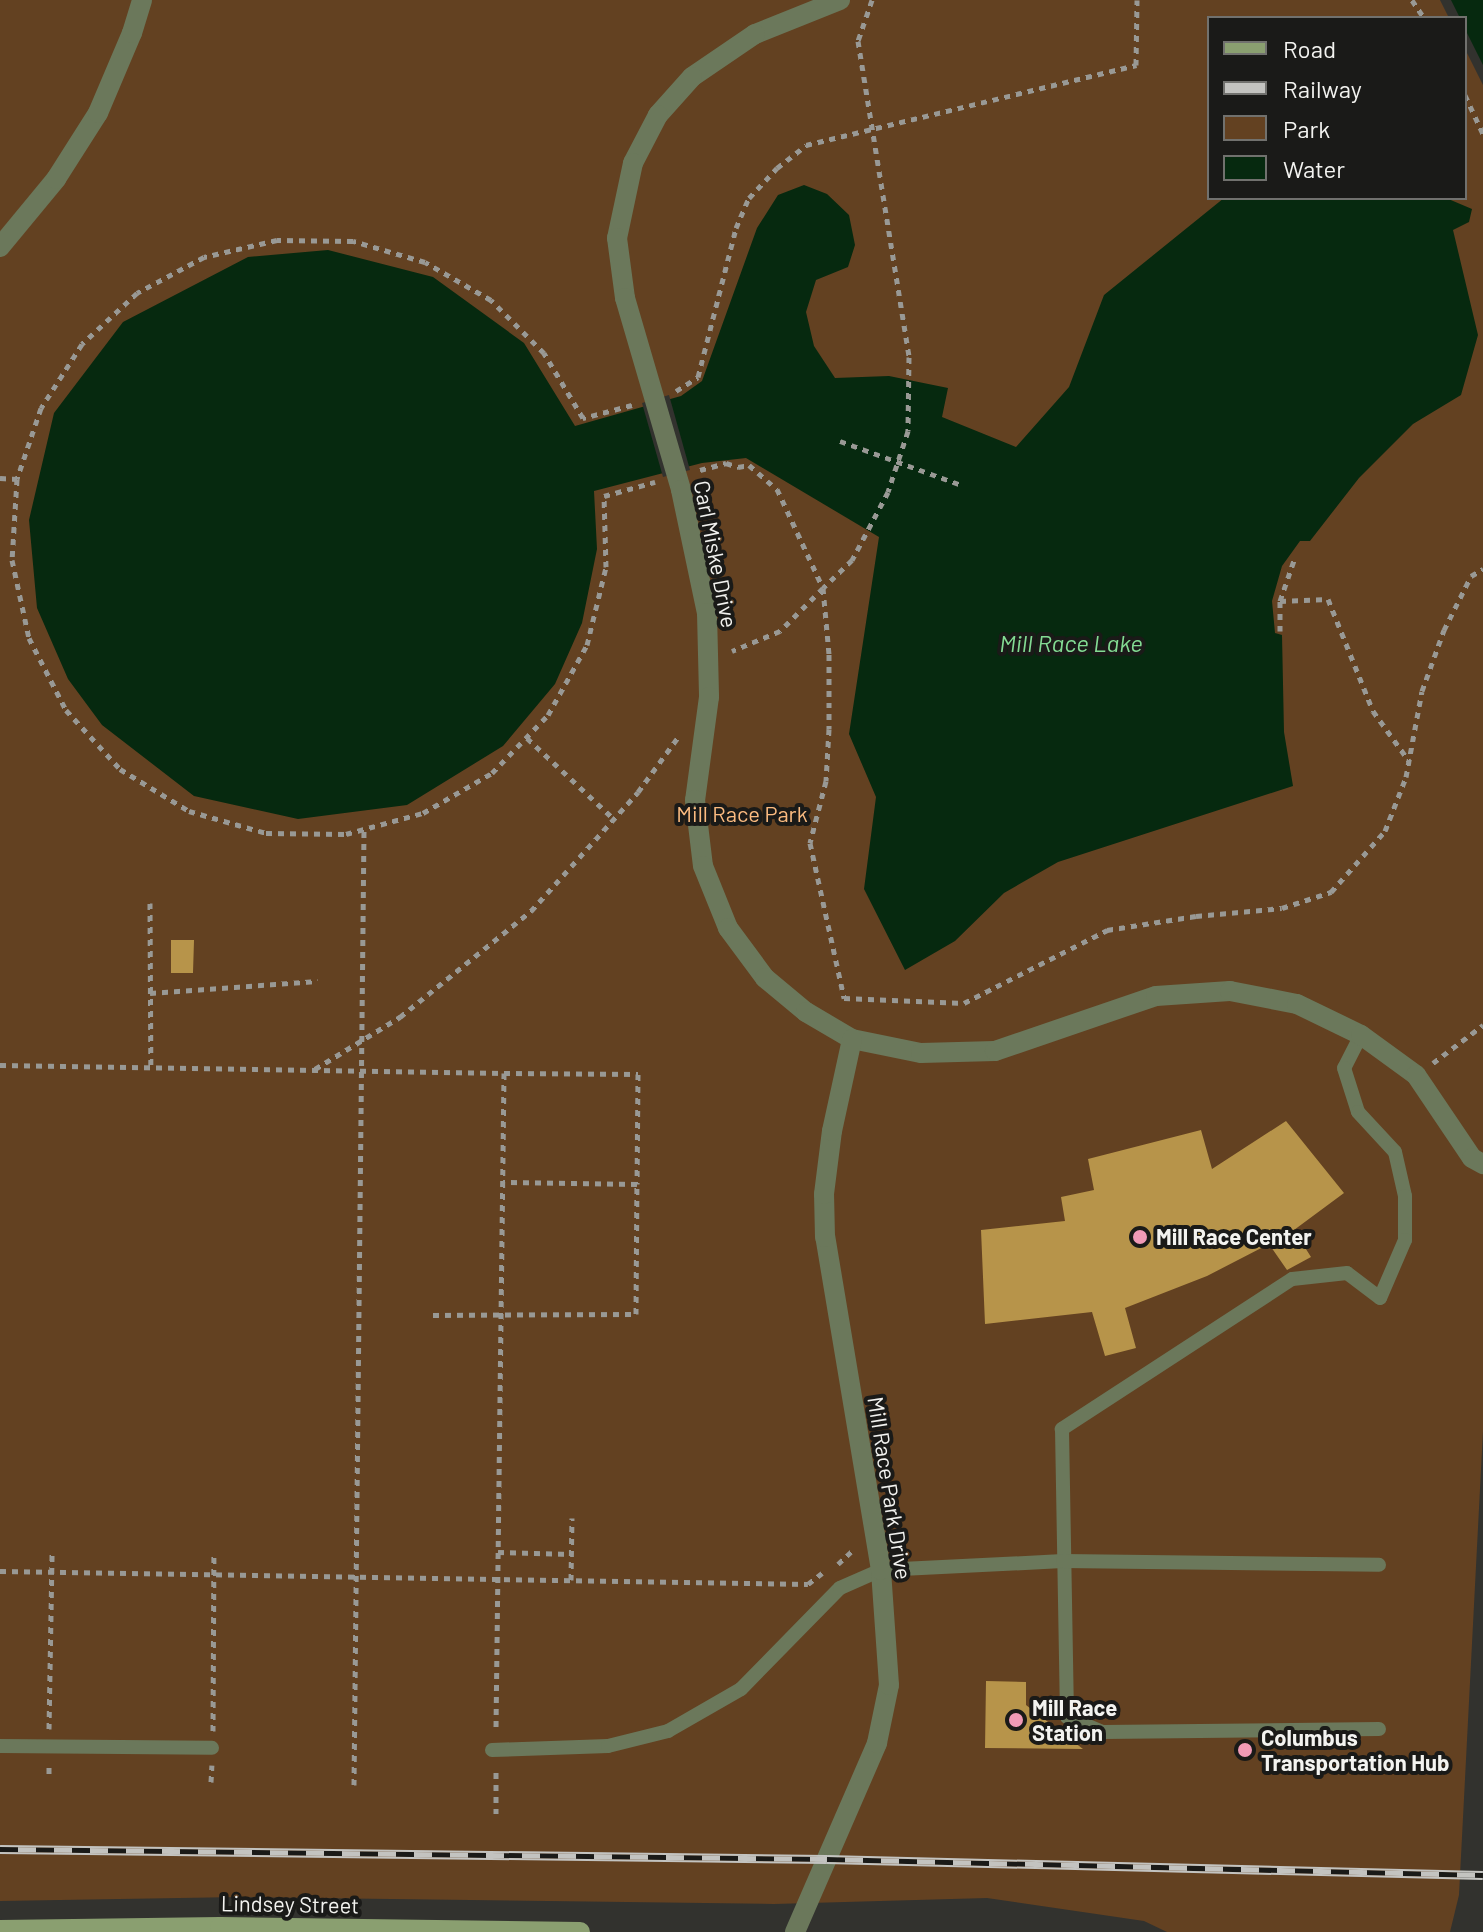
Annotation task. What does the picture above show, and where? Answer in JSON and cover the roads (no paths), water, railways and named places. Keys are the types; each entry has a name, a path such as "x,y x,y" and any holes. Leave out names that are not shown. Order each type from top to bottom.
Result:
{"main road":[{"name":"Lindsey Street","path":"0,1930 580,1932"}],"street":[{"path":"0,247 56,179 98,113 132,33 142,0"},
{"name":"Carl Miske Drive","path":"840,0 755,34 692,77 658,115 633,163 617,238 625,298 643,356 707,613 709,697 695,800 703,866 728,928 765,978 806,1012 852,1039 921,1053 995,1051 1156,996 1230,991 1297,1004 1361,1035 1416,1075 1472,1158 1483,1164"},
{"name":"Mill Race Park Drive","path":"795,1932 877,1743 889,1685 881,1570 825,1237 824,1194 832,1131 852,1039"}],"lane":[{"path":"1361,1035 1344,1068 1358,1112 1395,1152 1405,1196 1405,1240 1380,1298 1347,1273 1292,1279 1062,1429 1067,1717 1103,1732 1379,1729"},
{"path":"494,1750 608,1746 668,1731 741,1689 840,1588 881,1570 1063,1561 1379,1565"},
{"path":"0,1746 212,1748"}],"water":[{"path":"1451,0 1483,0 1483,65 1467,33 1467,16 1459,16"},
{"name":"Mill Race Lake","path":"804,185 827,194 849,215 855,245 848,267 816,280 806,312 814,346 835,378 889,376 948,388 942,417 1016,447 1069,387 1104,295 1222,200 1451,200 1472,209 1469,222 1453,230 1478,335 1461,395 1413,424 1359,478 1310,541 1300,541 1282,566 1272,601 1275,633 1282,635 1284,732 1293,786 1058,862 1004,893 955,941 905,970 864,889 876,797 849,734 879,537 746,458 702,463 594,491 597,549 582,623 555,684 503,746 407,805 298,819 194,796 102,725 68,679 37,608 29,520 54,413 123,322 248,257 328,250 433,277 524,343 575,426 681,396 702,381 757,228 778,195"}],"railway":[{"path":"0,1849 827,1859 1483,1875"}],"place":[{"name":"Mill Race Center","path":"1140,1237"},
{"name":"Mill Race Station","path":"1016,1720"},
{"name":"Columbus Transportation Hub","path":"1245,1750"}],"park label":[{"name":"Mill Race Park","path":"742,814"}]}
